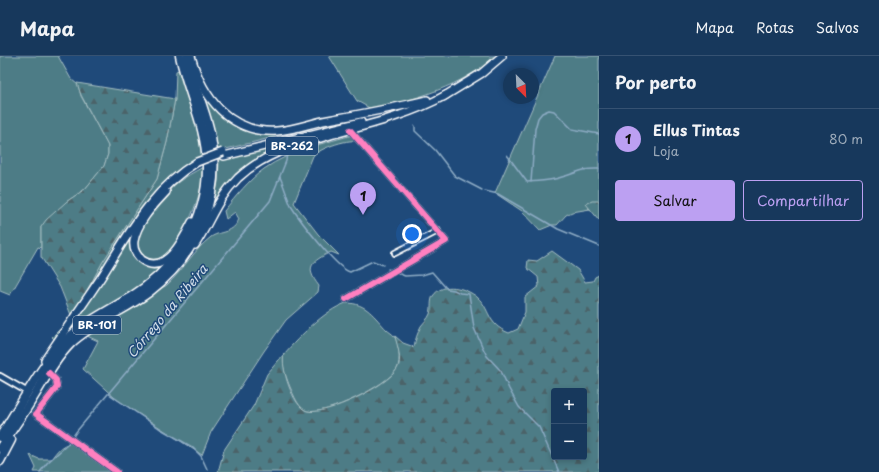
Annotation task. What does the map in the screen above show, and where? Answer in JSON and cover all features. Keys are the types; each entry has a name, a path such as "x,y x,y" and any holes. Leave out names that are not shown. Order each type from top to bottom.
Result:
{"highway":[{"name":"BR-101","path":"0,437 50,359 65,340 84,326 140,291 163,272 175,259 188,240 197,220 204,198 207,176 204,138 180,56"},
{"name":"BR-101","path":"0,448 60,356 75,340 147,293 167,277 182,260 193,244 203,222 210,200 213,155 209,128 187,56"},
{"name":"BR-262","path":"192,56 202,86 217,108 236,122 258,130 283,130 427,100"},
{"name":"BR-262","path":"182,260 197,242 211,215 225,193 253,166 286,148 413,110 446,95 465,84 502,56"},
{"name":"BR-262","path":"12,419 44,360 96,286 147,206 172,179 198,164 223,154 427,100 465,84"},
{"name":"BR-262","path":"223,154 407,110 446,95"},
{"name":"BR-262","path":"198,164 167,190 147,214 136,235 134,249 140,258 153,263 166,259 178,247 202,198 207,176"},
{"path":"0,461 28,406"}],"street":[{"path":"346,299 446,241 350,130"},
{"path":"395,253 438,231"},
{"path":"49,373 56,380 57,387 36,414 117,472"},
{"path":"0,376 26,391"}],"green space":[{"path":"0,56 58,56 71,79 78,85 81,96 108,146 108,154 104,166 85,189 66,202 41,227 41,248 38,247 10,295 0,291"},
{"path":"329,56 496,56 482,67 453,84 422,96 373,110 357,101"},
{"path":"555,56 599,56 599,201 588,208 590,209 572,212 566,215 557,225 552,225 540,230 522,211 495,193 534,104 539,104 539,93"},
{"path":"179,70 196,122 202,158 175,174 149,199 99,277 55,340 52,337 65,324 85,294 102,263 157,179 167,142 175,99 176,71"},
{"path":"77,83 175,99 167,142 157,179 102,263 85,294 71,315 60,287 41,257 41,227 46,220 66,202 85,189 104,166 108,154 108,146 81,95"},
{"path":"206,98 215,109 253,131 334,122 218,151"},
{"path":"338,129 262,158 212,209 218,182 219,160"},
{"path":"356,134 360,142 350,141 336,144 313,156 294,203 318,234 339,255 331,252 319,258 312,265 312,274 319,286 318,292 286,320 211,432 202,455 116,399 83,369 98,341 87,336 93,329 167,285 205,242 211,237 234,227 239,219 235,212 226,219 224,211 258,173 274,162 297,152"},
{"path":"203,167 200,191 189,221 177,243 162,257 154,259 145,256 139,249 139,233 150,214 157,204 177,183"},
{"path":"592,201 599,201 599,220 586,204"},
{"path":"134,229 132,251 137,261 147,266 161,264 165,265 134,290 84,321 65,336"},
{"path":"552,251 578,270 585,282 593,281 595,277 599,275 599,472 218,472 224,450 254,405 267,374 284,354 284,368 289,386 297,402 302,408 307,411 316,411 328,409 341,404 369,391 391,376 397,369 400,361 395,336 403,343 414,347 421,326 430,314 433,296 437,291 448,287 467,291 477,297 485,306 492,321 496,325 509,333 518,329 525,312 525,297 539,286 538,277 527,268 528,260 537,261"},
{"path":"346,303 359,305 365,308 393,335 396,339 399,352 397,369 391,376 381,383 355,398 328,409 307,411 301,407 290,387 284,366 284,354 321,318"},
{"path":"71,443 75,444 114,472 34,472 36,468 30,455 39,459 51,459 62,447"}],"waterway":[{"path":"531,182 535,129 538,118 542,113 549,110 554,111 572,129 599,134"},
{"path":"415,126 415,131 435,150 455,176 482,190"},
{"name":"Córrego da Ribeira","path":"40,472 47,463 67,445 76,432 270,201 286,161 287,152"},
{"path":"507,155 527,182 545,181 584,170 599,169"},
{"path":"280,177 291,206 295,212 319,243 344,269 350,272 373,261 383,265"},
{"path":"485,191 498,194 558,229 599,246"},
{"path":"397,273 405,276 422,275 432,272 447,289 469,294 474,328 487,356 501,371 519,407 539,427 559,472"},
{"path":"109,394 159,428 192,447 201,456 207,469"}],"cycle path":[{"path":"346,299 446,241 350,130"},
{"path":"49,373 56,380 57,387 36,414 117,472"}],"place":[{"name":"Ellus Tintas","path":"363,215"}]}
